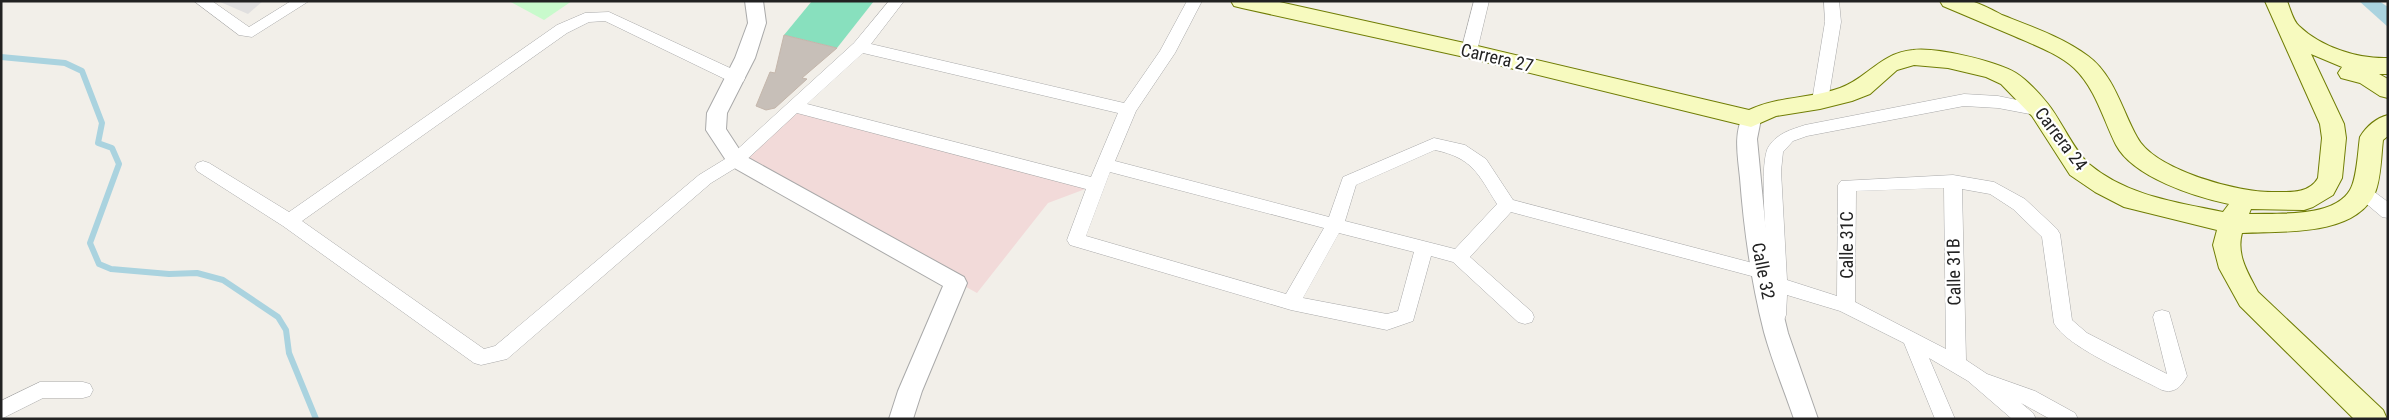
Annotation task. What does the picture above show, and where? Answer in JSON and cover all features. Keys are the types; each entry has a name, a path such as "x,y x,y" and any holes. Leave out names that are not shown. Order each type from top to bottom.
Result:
{"main road":[{"name":"Carrera 27","path":"1242,1 1469,51 1751,119"},
{"path":"1951,1 2057,46 2082,63 2104,92 2128,144 2146,160 2174,178 2209,190 2258,202"},
{"path":"2276,1 2332,124 2334,138 2330,178 2324,189 2304,200 2258,202 2241,205 2234,215 2226,245 2232,268 2249,299 2373,419"},
{"path":"2290,30 2318,50 2346,62 2374,67 2388,66"},
{"name":"Carrera 24","path":"1751,119 1771,109 1820,101 1862,88 1889,65 1913,58 1948,60 1992,71 2009,79 2040,110 2079,169 2104,186 2133,201 2233,224 2300,221 2330,217 2348,210 2363,192"},
{"path":"2315,86 2323,77 2333,72 2348,72 2367,77 2388,90"},
{"path":"2363,192 2372,137 2388,122"}],"street":[{"path":"201,1 244,31 252,32 302,1"},
{"path":"754,1 757,23 737,78 717,113 716,130 736,160 956,283 910,391 901,419"},
{"path":"203,167 289,221 481,357 491,356 500,353 705,179 736,160 860,47 897,1"},
{"path":"1195,1 1167,53 1128,110 1096,185 1076,240 1291,303 1387,322 1406,316 1424,247"},
{"path":"1469,51 1482,1"},
{"path":"1820,101 1833,22 1831,1"},
{"path":"289,221 562,29 582,17 596,14 609,17 737,78"},
{"path":"860,47 1128,110"},
{"path":"1768,279 1772,171 1775,150 1787,137 1804,130 1964,100 1998,102 2040,110"},
{"path":"795,107 1096,185"},
{"name":"Calle 32","path":"1751,119 1748,139 1751,190 1776,333 1806,419"},
{"path":"1291,303 1335,224 1349,181 1434,144 1460,148 1480,163 1507,205 1768,279 1846,306 1956,363 1975,375 2026,419"},
{"path":"1105,165 1459,257 1525,317"},
{"path":"1952,181 1994,188 2019,204 2051,234 2063,323 2080,338 2169,384 2178,376 2162,316"},
{"name":"Calle 31C","path":"1846,306 1847,185 1952,181"},
{"name":"Calle 31B","path":"1952,181 1956,363"},
{"path":"2363,192 2388,212"},
{"path":"1459,257 1507,205"},
{"path":"1911,338 1945,419"},
{"path":"1975,375 2028,397 2068,419"},
{"path":"1,411 40,390 83,390"}],"shaded area":[{"path":"218,1 263,1 248,14"},
{"path":"795,107 1096,185 1048,203 977,293 736,160"}],"green space":[{"path":"509,1 572,1 544,20"},
{"path":"812,1 874,1 837,48 784,35"}],"water":[{"path":"2359,1 2379,1 2388,7 2388,27"}],"building":[{"path":"784,35 837,48 802,78 807,79 775,108 766,110 756,106 770,72 775,73"}],"waterway":[{"path":"1,57 65,63 82,71 102,123 98,143 112,148 119,164 90,243 99,264 111,269 169,274 197,273 223,280 278,317 286,330 289,353 316,419"}]}
